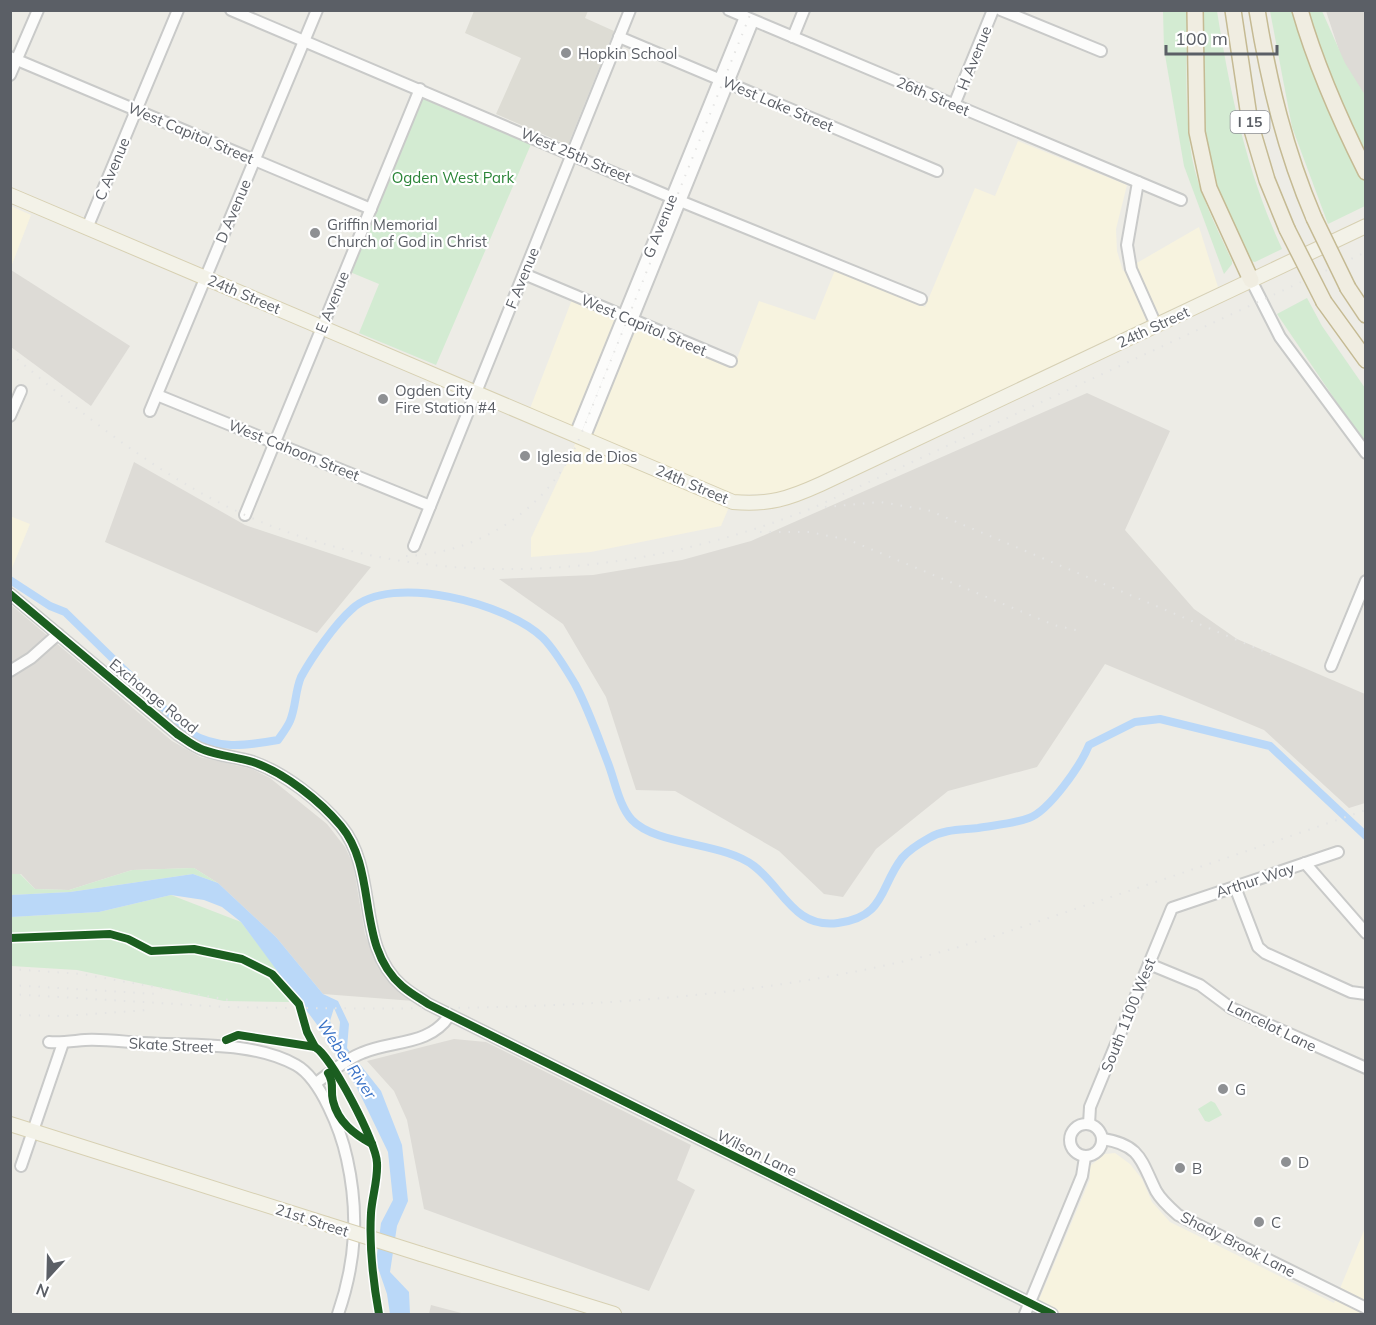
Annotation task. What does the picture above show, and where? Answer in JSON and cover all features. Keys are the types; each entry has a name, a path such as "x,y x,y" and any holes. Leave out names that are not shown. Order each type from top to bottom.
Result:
{"highway":[{"path":"1195,10 1197,132 1209,188 1251,280"},
{"name":"I 15","path":"1233,10 1250,123 1268,180 1287,229 1324,302 1365,360"},
{"name":"I 15","path":"1257,10 1276,111 1292,166 1348,288 1365,315"},
{"path":"1300,10 1307,37 1339,117 1365,172"}],"main road":[{"name":"24th Street","path":"10,195 733,502 758,504 776,502 821,484 1365,226"},
{"name":"21st Street","path":"10,1124 615,1314"}],"street":[{"path":"10,75 14,58 38,10"},
{"name":"C Avenue","path":"87,228 178,10"},
{"name":"West 25th Street","path":"231,10 676,199 921,299"},
{"name":"D Avenue","path":"150,411 317,10"},
{"name":"F Avenue","path":"414,546 630,10"},
{"name":"26th Street","path":"729,10 1181,200"},
{"path":"793,37 804,10"},
{"name":"H Avenue","path":"954,105 993,10"},
{"path":"1001,10 1101,51"},
{"name":"G Avenue","path":"580,437 749,19"},
{"name":"West Lake Street","path":"619,37 937,171"},
{"name":"West Capitol Street","path":"14,58 371,209"},
{"name":"E Avenue","path":"245,515 420,89"},
{"path":"1138,182 1126,245 1131,270 1156,325"},
{"name":"West Capitol Street","path":"524,274 731,362"},
{"path":"1251,280 1280,337 1365,453"},
{"path":"10,416 21,391"},
{"name":"West Cahoon Street","path":"157,395 430,506"},
{"path":"1331,666 1365,581"},
{"name":"Exchange Road","path":"10,594 177,734 202,750 254,763 275,773 329,812 343,828 357,851 373,931 381,958 400,985 449,1016"},
{"path":"10,671 31,658 58,634"},
{"name":"Arthur Way","path":"1172,908 1338,852"},
{"path":"1305,863 1365,933"},
{"path":"1235,887 1252,936 1265,953 1351,992 1365,994"},
{"name":"South 1100 West","path":"1089,1124 1090,1107 1172,908"},
{"name":"Lancelot Lane","path":"1149,964 1200,985 1231,1008 1365,1068"},
{"path":"316,1083 362,1053 430,1035 443,1026 449,1016"},
{"name":"Wilson Lane","path":"449,1016 1052,1314"},
{"name":"Skate Street","path":"49,1042 86,1040 235,1048 275,1057 297,1066 316,1083 344,1142 354,1195 355,1248 350,1282 338,1314"},
{"path":"21,1166 63,1043"},
{"path":"1089,1124 1097,1128 1103,1139 1100,1150 1085,1157 1073,1149 1070,1138 1076,1128 1089,1124"},
{"name":"Shady Brook Lane","path":"1103,1139 1118,1141 1141,1158 1149,1170 1156,1192 1178,1215 1365,1308"},
{"path":"1025,1314 1082,1176 1085,1157"}],"shaded area":[{"path":"474,11 588,11 585,18 614,31 568,145 496,114 521,58 465,33"},
{"path":"1326,11 1365,11 1365,131 1354,96"},
{"path":"1018,141 1127,185 1116,229 1117,251 1123,271 1199,227 1218,287 798,486 776,493 736,495 529,411 573,297 736,361 759,301 815,320 835,270 925,307 975,188 995,196"},
{"path":"11,206 31,215 11,267"},
{"path":"11,270 130,346 91,406 11,347"},
{"path":"1087,393 1170,431 1125,530 1194,609 1237,639 1365,694 1365,803 1349,808 1264,730 1105,664 1037,767 948,791 876,849 843,897 824,894 779,851 675,791 636,790 606,697 563,624 499,579 593,575 682,560 751,541"},
{"path":"576,442 729,507 721,526 591,552 531,557 531,538"},
{"path":"134,462 245,525 371,567 317,633 105,542"},
{"path":"10,516 30,524 12,568 10,566"},
{"path":"10,604 172,741 200,757 252,769 270,778 327,824 345,847 353,864 365,934 377,965 395,986 414,1001 323,994 276,937 218,883 194,868 132,870 69,890 35,889 21,874 11,874"},
{"path":"454,1039 486,1042 691,1145 677,1180 695,1190 649,1291 424,1209 407,1120 394,1091 367,1061"},
{"path":"1115,1153 1130,1164 1142,1179 1152,1202 1170,1222 1334,1303 1365,1228 1365,1314 1033,1314 1090,1179 1090,1166 1105,1154"},
{"path":"431,1305 465,1314 429,1314"}],"green space":[{"path":"1163,11 1187,11 1186,66 1189,140 1195,171 1204,198 1232,261 1224,274 1184,166 1164,49"},
{"path":"1199,11 1217,11 1234,102 1249,162 1282,249 1255,262 1250,261 1223,211 1204,144"},
{"path":"1270,11 1296,11 1365,183 1365,206 1328,224 1292,127"},
{"path":"1305,11 1322,11 1345,63 1365,95 1365,156 1343,113"},
{"name":"Ogden West Park","path":"423,97 532,142 436,365 359,333 379,284 350,272"},
{"path":"1307,298 1322,326 1365,388 1365,444 1277,314"},
{"path":"194,868 218,883 193,874 70,892 11,895 10,874 20,874 35,889 69,890 132,870"},
{"path":"171,895 241,922 295,993 289,1002 224,1001 77,970 11,966 10,917 99,912"},
{"path":"1211,1101 1215,1103 1222,1115 1209,1122 1205,1121 1198,1109"}],"water":[{"name":"Weber River","path":"193,874 218,883 276,937 323,994 338,1001 349,1024 347,1048 381,1091 402,1145 408,1201 397,1226 390,1272 409,1292 410,1314 390,1314 387,1294 376,1262 381,1223 393,1200 388,1152 357,1088 318,1026 241,922 222,907 204,900 171,895 99,912 11,917 11,895 70,892","holes":["334,1008 340,1022 338,1044 330,1021"]}],"waterway":[{"path":"10,580 50,606 65,612 188,732 210,742 232,745 278,740 290,721 299,682 311,660 345,615 370,598 394,593 421,593 478,604 504,614 527,625 543,638 564,666 593,723 621,801 632,820 657,835 741,858 764,875 800,913 810,920 823,923 838,923 865,914 879,899 902,858 929,838 947,831 1017,822 1037,814 1064,786 1089,745 1135,722 1160,719 1270,746 1366,836"}],"railway":[{"path":"406,556 434,553 461,546 510,522 532,505 551,485 567,462 580,437 752,10"},
{"path":"10,353 122,443 182,482 245,515 314,541 385,558 458,567 530,569 603,563 675,550 746,532 815,507 1366,252"},
{"path":"825,507 880,502 928,510 1275,656"},
{"path":"760,532 809,532 849,540 1054,625 1080,631"},
{"path":"297,1008 450,1008 602,1002 679,997 830,976 905,961 979,941 1366,810"},
{"path":"10,969 81,974 235,1001"},
{"path":"10,985 157,994"},
{"path":"10,994 225,1007 289,1008"},
{"path":"10,1015 64,1016 147,1010"}],"cycle path":[{"path":"10,594 177,734 200,749 253,762 277,773 301,789 333,817 353,844 365,886 378,951 387,970 411,993 428,1004 1052,1314"},
{"path":"10,938 110,934 128,939 151,951 194,949 242,959 272,974 299,1004 307,1032 315,1047"},
{"path":"226,1040 238,1035 315,1047 342,1082 370,1138 377,1163 371,1213 371,1239 373,1277 379,1314"},
{"path":"328,1073 333,1101 339,1115 353,1132 372,1144"}],"place":[{"name":"Hopkin School","path":"566,53"},
{"name":"Griffin Memorial Church of God in Christ","path":"315,233"},
{"name":"Ogden City Fire Station #4","path":"383,399"},
{"name":"Iglesia de Dios","path":"525,456"},
{"name":"G","path":"1223,1089"},
{"name":"D","path":"1286,1162"},
{"name":"B","path":"1180,1168"},
{"name":"C","path":"1259,1222"}]}
